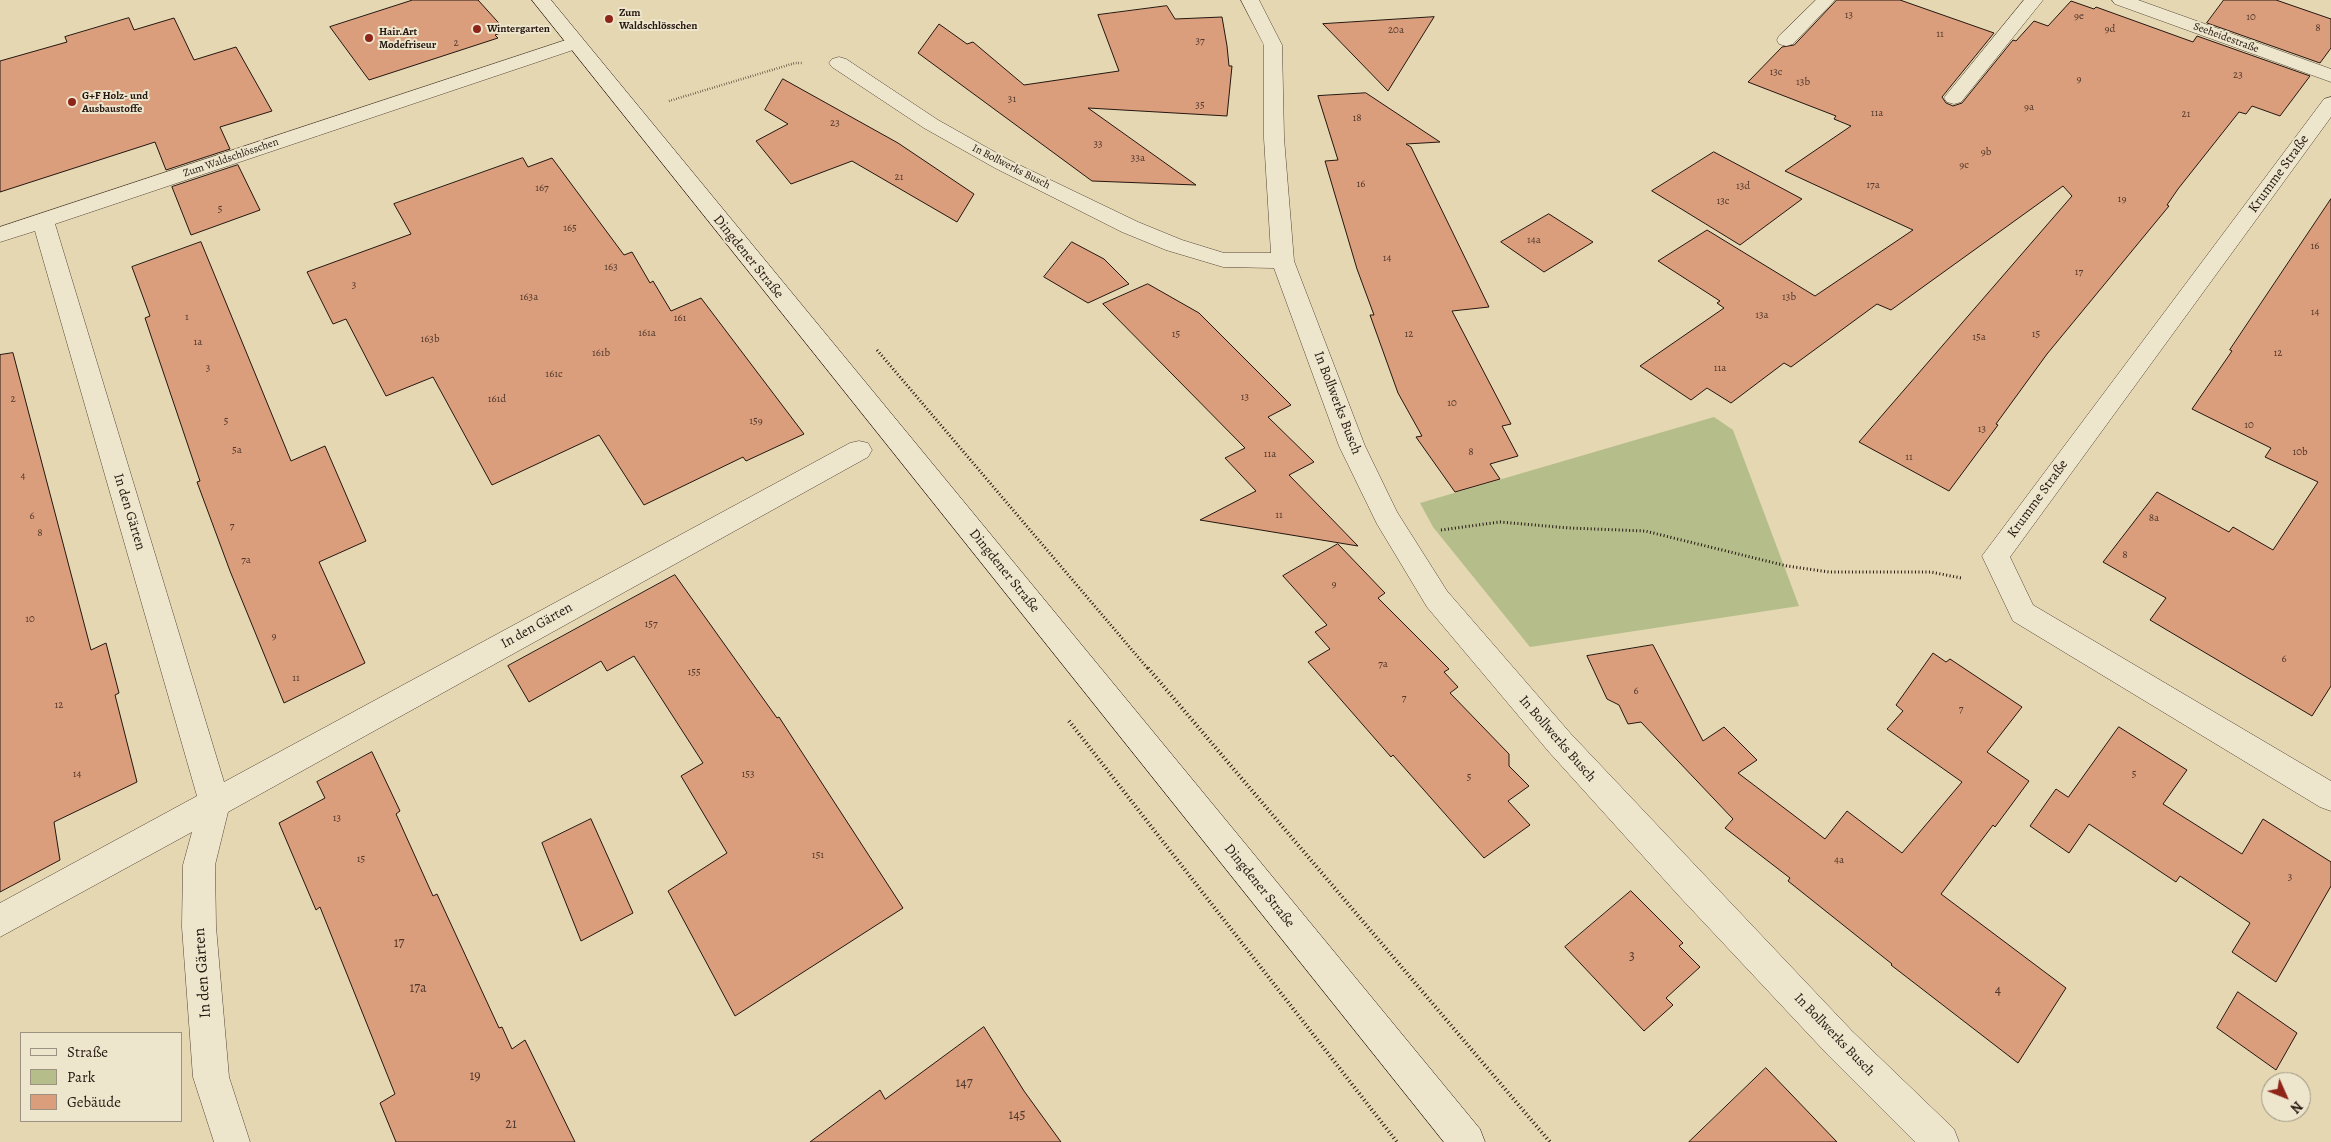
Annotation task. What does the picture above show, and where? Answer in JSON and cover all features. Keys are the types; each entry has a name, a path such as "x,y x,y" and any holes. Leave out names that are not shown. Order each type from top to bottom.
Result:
{"street":[{"name":"Dingdener Straße","path":"541,0 1467,1142"},
{"name":"In Bollwerks Busch","path":"1250,0 1273,45 1274,138 1283,261 1352,446 1386,517 1401,542 1437,600 1560,743 1834,1036 1941,1142"},
{"path":"1786,40 1826,0"},
{"path":"1954,98 2034,0"},
{"name":"Seeheidestraße","path":"2121,0 2331,76"},
{"name":"Zum Waldschlösschen","path":"0,235 575,43"},
{"name":"In Bollwerks Busch","path":"839,63 931,124 1002,164 1130,227 1174,245 1223,260 1283,261"},
{"name":"Krumme Straße","path":"2331,103 1996,556 2023,613 2331,797"},
{"name":"In den Gärten","path":"43,221 215,803 199,865 199,926 211,1077 232,1142"},
{"name":"In den Gärten","path":"0,921 859,450"}],"path":[{"path":"672,110 666,102 795,63 839,63"},
{"path":"872,342 1550,1142"},
{"path":"1401,542 1446,529 1500,522 1570,528 1645,531 1787,566 1829,572 1931,572 2011,588"}],"green space":[{"path":"1714,417 1733,430 1799,606 1530,647 1433,527 1420,503"}],"building":[{"path":"413,0 478,0 506,31 495,35 498,38 369,80 330,27"},
{"path":"1837,0 1900,0 1994,33 1942,97 1946,103 1953,106 1962,103 2013,40 2016,41 2034,21 2048,26 2071,1 2094,9 2096,7 2193,42 2197,36 2310,76 2280,116 2252,106 2246,114 2239,112 2178,189 2167,205 2169,206 2047,354 1949,491 1859,442 2072,196 2063,186 1891,310 1877,304 1791,367 1784,363 1731,403 1707,388 1691,400 1640,366 1724,308 1717,303 1720,301 1658,261 1707,230 1815,296 1913,230 1785,171 1851,126 1834,119 1836,116 1748,82 1782,47 1794,45"},
{"path":"2224,0 2276,0 2331,19 2331,48 2320,63 2207,23"},
{"path":"1167,6 1175,19 1222,17 1229,66 1232,66 1227,116 1088,108 1196,185 1092,181 918,53 939,24 967,44 973,42 1024,85 1119,71 1098,15"},
{"path":"1434,17 1388,91 1323,24"},
{"path":"129,18 134,30 174,18 194,60 236,47 272,111 220,127 230,149 166,170 155,142 0,192 0,61 67,42 65,37"},
{"path":"783,79 898,143 974,194 957,222 852,161 791,184 756,141 788,124 765,110"},
{"path":"1366,93 1440,142 1406,144 1411,147 1489,307 1452,311 1511,424 1502,426 1518,456 1490,464 1500,479 1455,492 1416,437 1422,436 1398,393 1370,315 1374,315 1357,269 1325,161 1338,160 1318,96"},
{"path":"1714,152 1802,199 1740,245 1652,191"},
{"path":"523,158 528,167 552,158 624,255 632,252 650,283 653,281 671,311 701,298 804,434 746,461 743,457 644,505 599,435 492,485 433,377 386,396 346,319 333,324 307,272 411,234 394,204"},
{"path":"238,165 260,210 191,235 172,187"},
{"path":"2331,199 2331,686 2312,716 2150,620 2166,598 2103,562 2157,492 2229,532 2233,527 2273,550 2318,482 2265,457 2271,448 2192,409"},
{"path":"1549,214 1593,242 1544,272 1501,242"},
{"path":"201,242 291,461 325,446 366,541 319,562 365,663 284,703 230,571 197,482 200,481 145,318 150,316 132,267"},
{"path":"1072,242 1104,259 1129,284 1088,303 1044,277"},
{"path":"1148,284 1199,313 1291,405 1268,417 1314,462 1289,475 1358,546 1200,520 1256,491 1225,458 1245,448 1103,304"},
{"path":"13,353 91,650 106,643 119,693 115,695 137,782 54,822 60,860 0,892 0,355"},
{"path":"1338,544 1385,593 1378,598 1449,669 1444,672 1458,687 1450,693 1509,754 1509,766 1529,786 1508,801 1530,825 1484,858 1393,755 1391,757 1308,662 1330,649 1315,632 1327,625 1283,576"},
{"path":"675,575 777,718 779,717 903,908 735,1016 668,891 727,853 681,776 703,763 634,656 607,671 601,661 529,702 508,666"},
{"path":"1653,645 1703,741 1724,727 1757,760 1738,773 1825,839 1847,811 1902,853 1962,782 1887,729 1903,711 1896,705 1933,653 1946,662 1950,659 2022,707 1987,752 2029,781 1941,894 2066,988 2018,1063 1891,965 1788,881 1790,878 1725,828 1733,819 1641,722 1628,724 1619,705 1607,699 1587,656"},
{"path":"2119,727 2187,770 2163,804 2242,854 2263,819 2331,862 2331,886 2276,982 2232,952 2250,923 2180,876 2176,882 2089,824 2069,853 2030,826 2056,789 2068,797"},
{"path":"372,752 400,811 396,814 433,896 437,894 499,1028 502,1027 512,1049 525,1040 575,1142 396,1142 380,1103 395,1094 320,907 316,910 279,823 325,798 317,782"},
{"path":"591,819 633,913 581,941 542,843"},
{"path":"1631,891 1683,943 1679,946 1700,967 1666,998 1673,1005 1644,1031 1565,947"},
{"path":"2238,992 2297,1033 2276,1070 2217,1028"},
{"path":"984,1027 1024,1091 1061,1142 810,1142 880,1090 885,1099"},
{"path":"1766,1068 1837,1142 1689,1142"}],"place":[{"name":"Zum Waldschlösschen","path":"609,19"},
{"name":"Wintergarten","path":"477,29"},
{"name":"Hair.Art Modefriseur","path":"369,38"},
{"name":"G+F Holz- und Ausbaustoffe","path":"72,102"}]}
